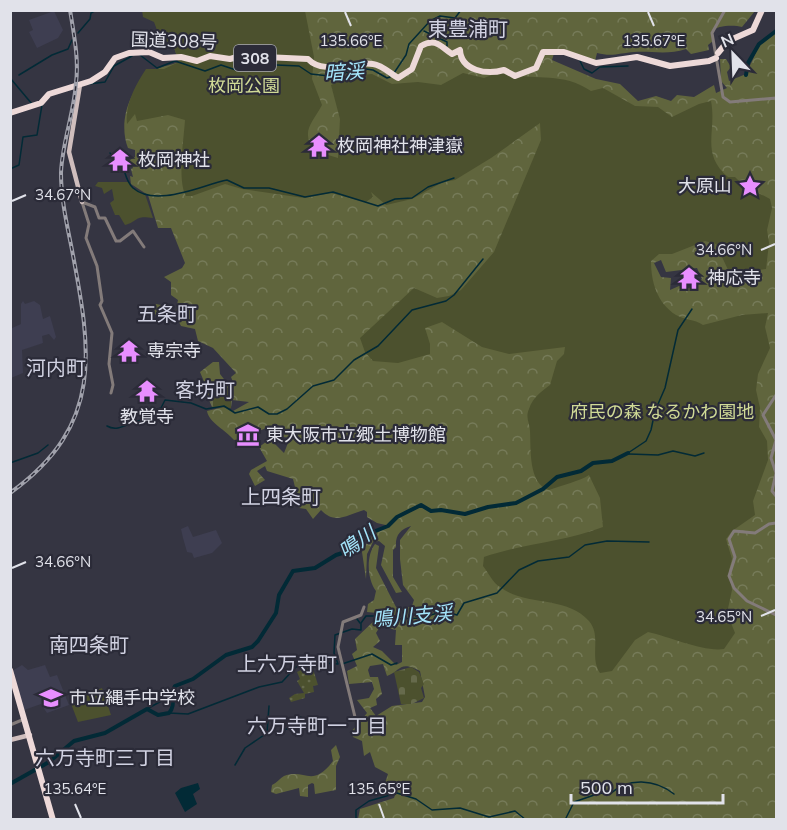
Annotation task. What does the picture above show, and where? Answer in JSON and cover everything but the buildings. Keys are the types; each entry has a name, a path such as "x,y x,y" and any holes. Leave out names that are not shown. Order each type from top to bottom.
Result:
{"highway":[{"name":"国道308号","path":"10,113 41,103 49,94 80,85 105,72 115,58 141,51 158,53 163,58 181,57 197,61 210,56 230,59 241,56 307,58 315,66 335,68 350,63 373,64 400,78 412,69 421,45 435,42 444,45 452,54 459,53 469,66 483,73 492,74 504,70 515,76 536,68 543,52 549,51 574,55 596,63 637,57 674,66 709,61 728,41 753,30 762,10"},
{"path":"10,670 52,819"}],"main road":[{"path":"80,85 69,152 82,202"},
{"path":"10,740 30,735"}],"street":[{"path":"725,10 712,33 723,97 730,102 777,98"},
{"path":"82,202 95,207 99,218 105,218 116,241 120,241 133,231 144,247"},
{"path":"82,202 89,224 86,237 98,267 100,305 111,333 109,364 113,385 111,393"},
{"path":"777,395 763,415 776,440 771,458 776,474 772,491 777,496"},
{"path":"777,523 769,524 755,533 734,531 729,539 735,557 729,576 734,588 747,601 777,615"},
{"path":"355,717 342,671 338,644 342,625 347,620 361,615 364,606"},
{"path":"10,725 24,719"}],"shaded area":[{"path":"54,11 63,30 58,38 37,48 29,32 33,30 29,20"},
{"path":"23,301 25,304 34,301 40,305 43,319 50,316 56,337 54,340 49,334 42,336 43,343 22,350 23,373 11,378 10,329 21,324"},
{"path":"188,526 193,537 216,530 222,543 212,553 194,558 192,553 187,552 181,529"},
{"path":"22,665 28,670 45,665 50,677 57,675 69,705 47,713 41,704 24,710 12,671"},
{"path":"198,783 200,789 193,794 197,804 185,812 175,793 181,788"}],"green space":[{"name":"府民の森 なるかわ園地","path":"142,10 305,11 314,57 312,79 322,105 311,123 308,138 315,151 338,158 340,119 331,85 351,76 372,74 392,84 418,82 441,85 463,73 484,78 502,71 569,81 591,91 603,88 635,106 658,107 672,117 711,101 712,151 719,168 728,177 735,177 743,185 770,199 772,208 767,230 769,243 766,269 730,274 716,244 705,241 672,254 659,254 651,261 656,291 669,310 679,317 703,325 742,315 768,313 765,327 770,348 758,374 756,390 760,408 759,427 767,441 768,460 753,501 755,515 732,531 726,539 732,559 729,570 732,590 727,613 735,633 724,649 697,646 648,632 635,640 612,671 600,673 595,660 595,633 589,621 580,613 558,604 510,593 495,583 483,566 484,557 603,527 600,498 589,475 549,490 537,481 532,465 528,412 535,398 550,385 557,361 564,354 565,347 509,354 482,347 442,322 425,328 430,344 430,354 398,363 373,361 365,352 360,338 414,288 437,298 449,296 461,290 494,252 541,140 540,123 455,180 443,182 412,199 386,205 371,192 373,197 366,202 330,193 304,198 242,189 225,184 186,196 181,170 185,120 168,115 137,121 135,114 127,124 129,102 146,69 164,69 179,62 172,42 161,41 154,22 143,17"},
{"name":"枚岡公園","path":"157,11 755,11 742,27 726,26 711,32 713,41 708,45 709,50 691,54 686,49 612,55 597,53 595,61 555,50 552,60 596,79 620,84 638,101 656,96 671,101 677,95 694,97 714,85 716,93 727,88 721,81 720,59 726,59 731,67 727,72 729,81 746,74 760,44 776,33 776,819 358,819 360,809 394,798 396,792 385,783 388,774 375,767 370,752 364,756 362,741 353,737 351,732 367,713 357,700 369,698 374,689 372,682 349,684 347,671 357,666 352,654 357,650 355,639 376,619 379,628 376,633 380,641 373,647 382,651 396,665 402,662 402,645 395,645 396,630 384,627 391,620 388,614 367,612 368,604 374,600 376,591 369,574 369,561 375,544 379,546 376,568 396,607 404,609 412,606 414,600 403,585 400,559 400,540 411,526 399,534 393,550 393,577 402,592 396,593 381,565 385,546 379,541 373,542 367,554 366,579 362,552 372,534 390,526 377,523 367,517 367,512 364,510 336,518 326,515 321,510 313,519 306,509 299,508 295,502 297,495 293,479 267,471 265,466 257,471 265,480 255,486 249,474 251,470 267,461 259,447 270,439 284,453 290,438 277,436 281,427 276,424 254,433 248,428 244,430 245,438 234,440 214,423 207,411 224,407 233,411 249,402 232,400 233,393 230,388 208,391 200,372 213,362 219,362 220,374 227,383 233,382 231,377 236,373 213,348 198,341 195,329 181,326 176,316 160,318 155,314 156,304 166,306 172,312 176,310 178,300 171,295 171,282 164,277 182,268 185,263 171,228 158,228 148,195 131,184 130,176 133,177 131,169 133,168 130,160 135,157 135,150 128,148 124,128 128,107 137,87 152,72 179,62 172,42 168,42","holes":["661,260 666,272 697,268 702,279 689,288 679,286 670,290 671,278 661,277 654,263","383,664 387,676 404,666 420,671 425,697 422,702 392,706 376,716 370,708 377,705 376,699 382,694 378,677 370,677 368,670 370,666"]},
{"path":"98,182 129,182 133,188 145,194 153,218 139,218 125,225 119,215 115,215 110,203 114,200 112,189 104,194 102,188 95,186"},
{"path":"230,388 233,393 231,408 212,407 203,394"},
{"path":"411,667 419,672 424,684 421,688 424,698 412,704 401,704 394,672"},
{"path":"305,668 313,669 318,685 313,686 314,692 305,694 305,698 291,702 289,698 295,694 304,693 297,681 300,679 297,672"},
{"path":"102,688 111,715 78,722 70,701"},
{"path":"336,745 340,757 336,766 336,790 315,794 312,783 308,785 308,797 300,796 299,788 276,794 271,792 272,785 284,776 298,774 314,776 326,769 333,761 331,750"}],"waterway":[{"path":"78,33 90,19 91,13 96,10"},
{"name":"暗渓","path":"394,73 406,55 409,44 430,21 440,16 455,18 461,10"},
{"path":"424,31 447,42 447,46"},
{"path":"746,75 748,63 759,44 776,31"},
{"path":"19,75 52,55 68,49 72,40"},
{"name":"暗渓","path":"140,55 157,68 175,61 205,71 221,65 236,70 253,64 299,66 311,74 329,76 366,69 373,70 387,78 390,77"},
{"name":"暗渓","path":"89,84 105,82 114,66 132,56"},
{"path":"580,61 584,69 592,73 600,67 628,66"},
{"path":"11,79 32,104"},
{"name":"暗渓","path":"10,169 19,165 23,137 37,135 42,105"},
{"path":"110,153 122,165 133,188 143,194 154,196 166,196 227,180 244,188 269,188 305,197 333,192 378,206 395,199 412,198 428,187 454,178"},
{"path":"107,426 116,428 142,420 150,412 161,408 165,400 191,403 206,409 224,406 235,413 258,407 269,414 277,414 287,409 313,386 334,380 354,360 378,346 412,310 446,301 454,295 483,259"},
{"name":"鳴川","path":"628,453 646,441 651,430 655,411 665,388 678,330 692,309"},
{"path":"10,463 38,453 48,445"},
{"path":"629,454 658,455 673,451 695,456 704,453"},
{"name":"鳴川","path":"10,784 49,762 74,741 105,733 147,709 158,715 169,713 175,686 193,679 226,655 252,647 258,641 276,613 279,595 293,571 315,568 336,555 352,550 358,538 388,526 397,517 421,505 431,511 441,510 465,514 488,507 516,503 543,489 557,477 581,471 593,463 612,461 628,453"},
{"name":"鳴川支渓","path":"397,619 421,618 444,611 457,615 464,603 497,593 519,570 538,561 569,557 585,545 607,541 649,542"},
{"name":"鳴川支渓","path":"169,713 188,714 259,687 282,682 296,667 307,662 338,664 334,653 335,635 352,629 361,630 361,623 366,616 381,616"},
{"name":"鳴川支渓","path":"357,619 360,623"},
{"path":"342,664 372,654 391,665 397,663"},
{"path":"147,709 172,695"},
{"path":"235,765 245,748 267,733 269,706"},
{"path":"284,730 294,726 293,721 301,717"},
{"path":"565,820 574,802 600,793 610,794 633,783 659,785 674,794"},
{"path":"356,820 356,810 369,801 397,793 416,799 432,810 460,808 489,817 515,811 526,820"}],"railway":[{"path":"10,493 41,467 62,440 76,413 84,384 86,353 84,321 61,183 62,162 77,74 76,47 70,10"}],"place":[{"name":"枚岡神社神津嶽","path":"319,146"},
{"name":"枚岡神社","path":"120,160"},
{"name":"大原山","path":"750,186"},
{"name":"神応寺","path":"689,278"},
{"name":"専宗寺","path":"129,351"},
{"name":"教覚寺","path":"147,391"},
{"name":"東大阪市立郷土博物館","path":"248,435"},
{"name":"市立縄手中学校","path":"51,698"}],"district":[{"name":"東豊浦町","path":"468,29"},
{"name":"五条町","path":"167,314"},
{"name":"河内町","path":"56,368"},
{"name":"客坊町","path":"205,390"},
{"name":"上四条町","path":"281,497"},
{"name":"南四条町","path":"89,645"},
{"name":"上六万寺町","path":"287,664"},
{"name":"六万寺町一丁目","path":"317,726"},
{"name":"六万寺町三丁目","path":"105,758"}]}
